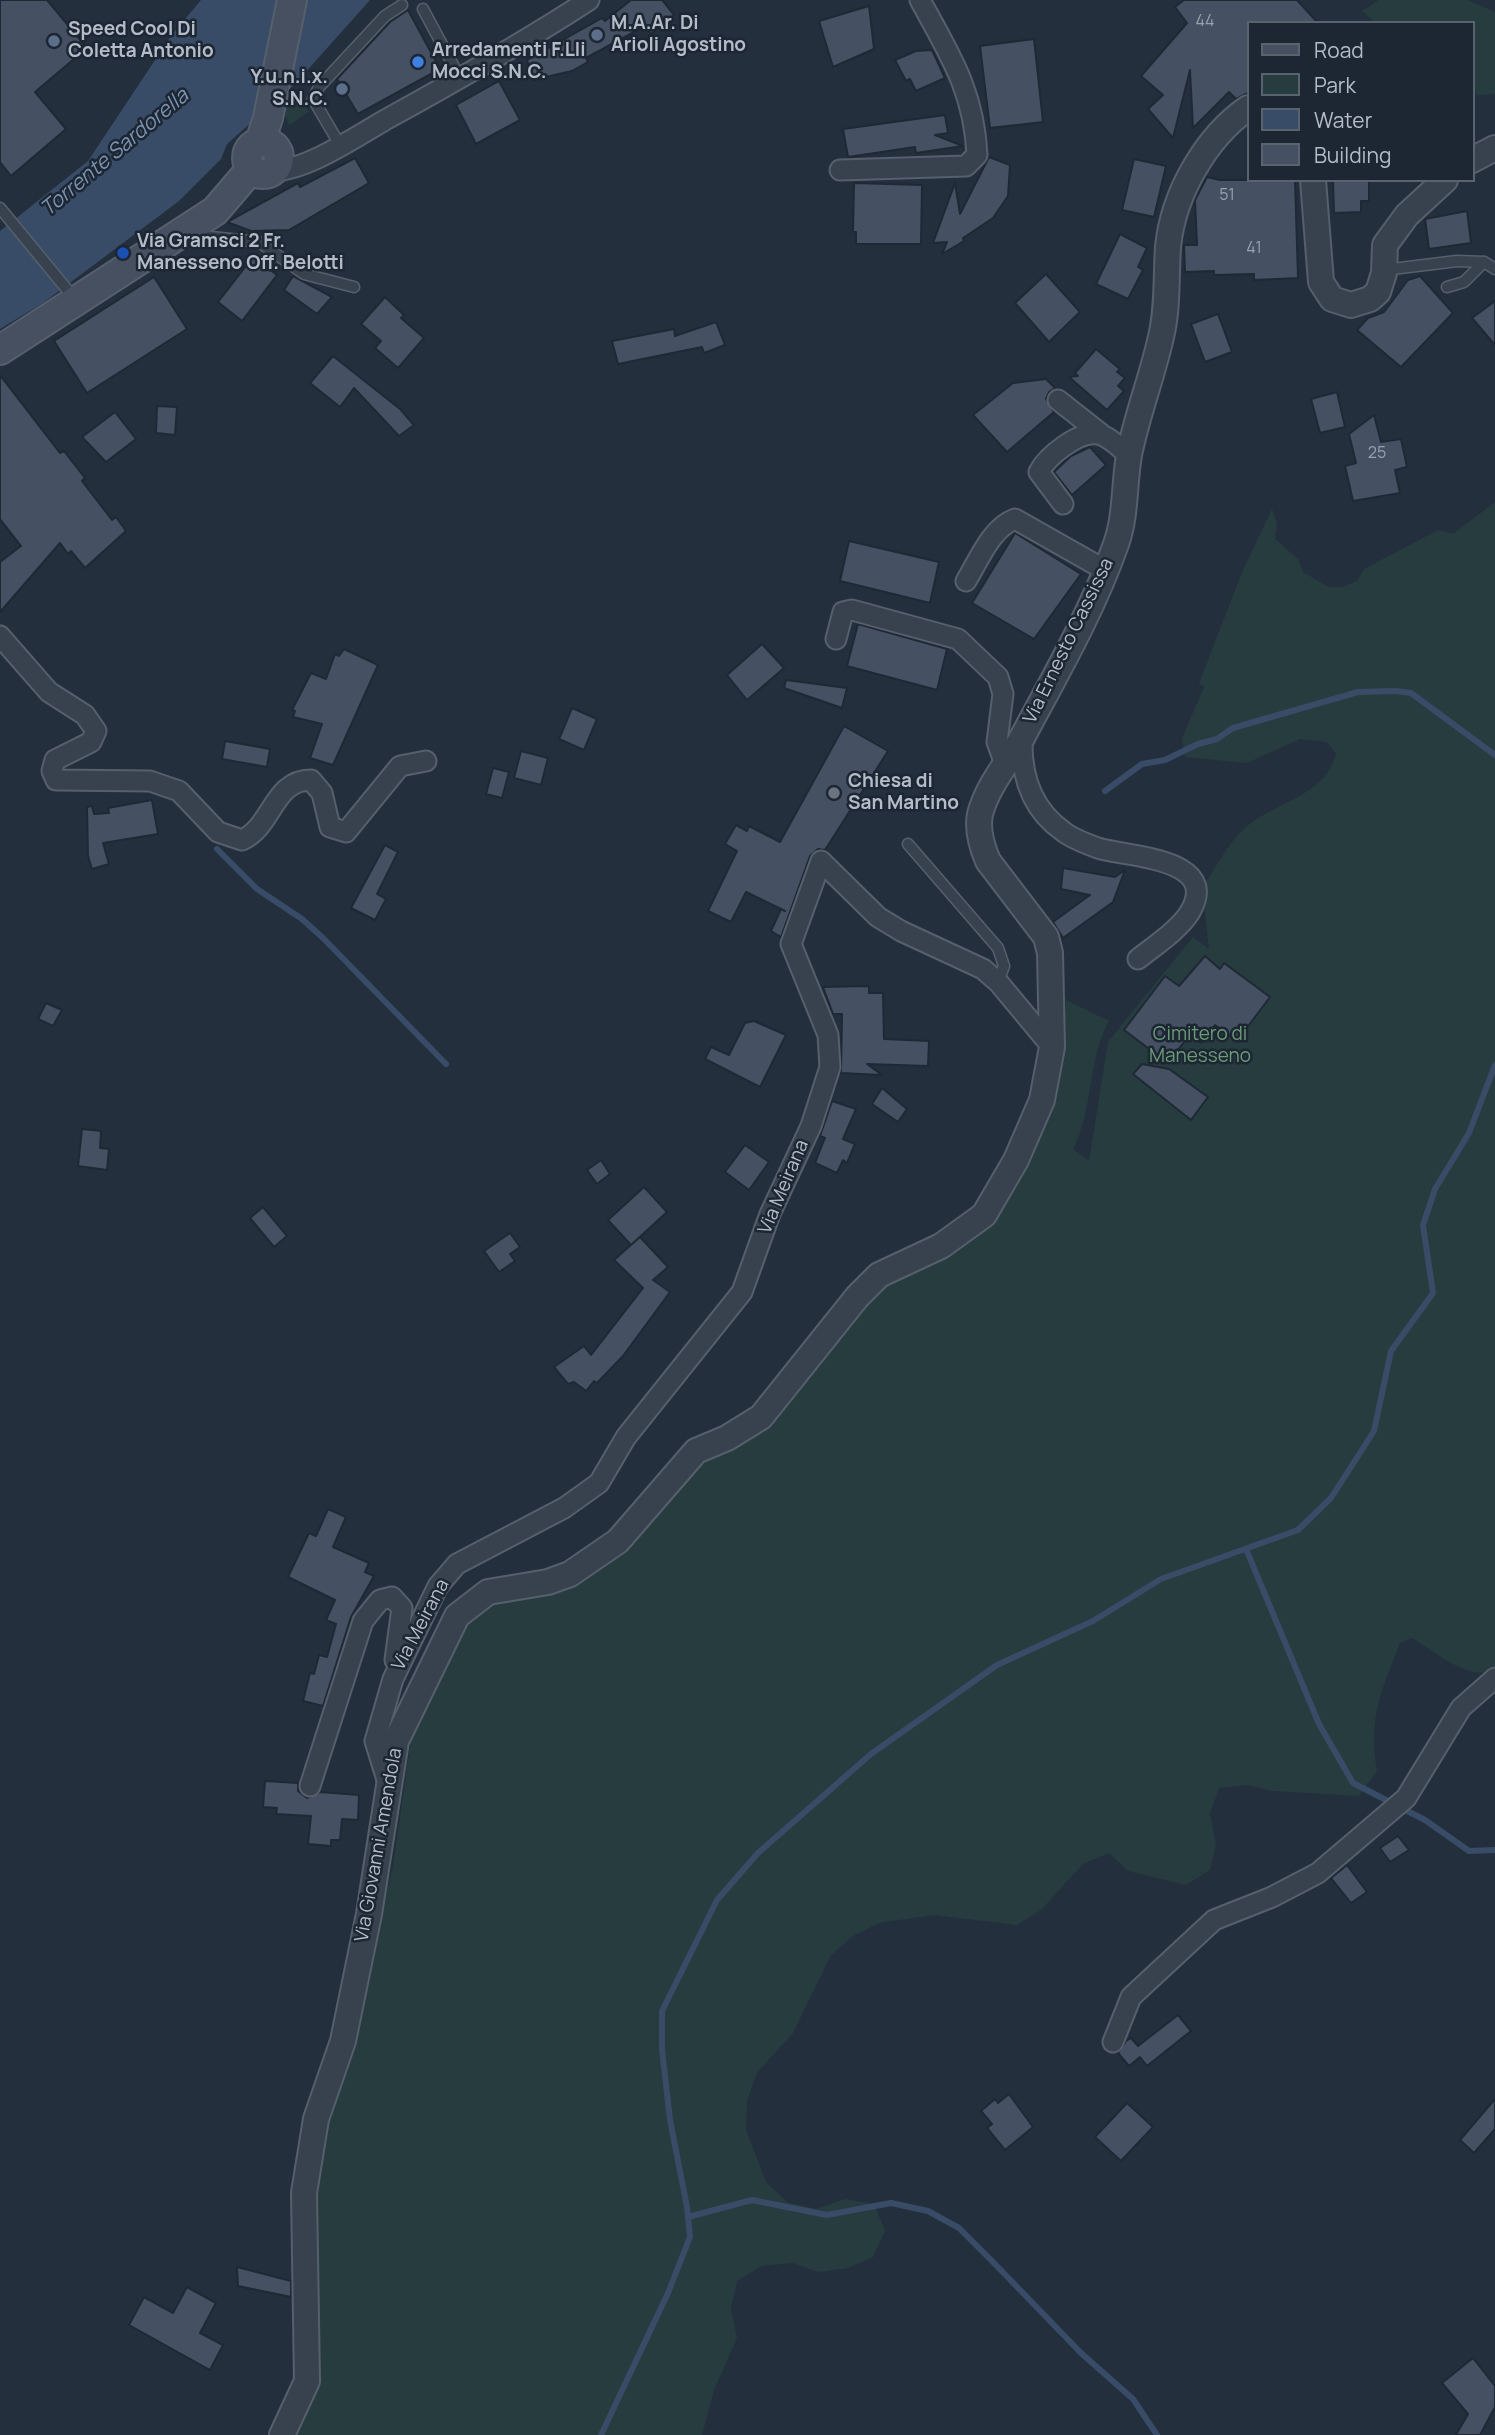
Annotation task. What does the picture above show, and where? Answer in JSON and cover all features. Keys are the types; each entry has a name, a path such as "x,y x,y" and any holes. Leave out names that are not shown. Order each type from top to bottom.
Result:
{"main road":[{"path":"0,350 73,296 183,233 262,170 278,162 278,152 270,144 264,130 292,0"}],"street":[{"path":"262,170 293,168 340,145 521,45 589,0"},
{"path":"840,170 966,166 977,155 976,122 962,78 920,0"},
{"name":"Via Ernesto Cassissa","path":"1052,1047 1050,953 1046,937 999,878 983,849 979,817 988,793 1022,738 1117,542 1129,455 1161,337 1168,245 1180,199 1192,172 1212,143 1246,110"},
{"path":"1474,159 1495,148"},
{"path":"1313,182 1321,282 1325,291 1341,303 1361,303 1378,292 1384,270 1385,244 1407,215 1443,182"},
{"path":"1058,400 1129,455"},
{"path":"1063,504 1040,477 1043,466 1084,434 1100,433"},
{"path":"966,581 995,533 1004,523 1015,519 1105,570"},
{"path":"836,639 844,612 852,610 958,639 998,677 1003,694 997,742 1005,764"},
{"path":"0,636 48,692 85,715 96,731 91,742 55,760 52,771 56,780 150,781 179,790 218,832 242,840 253,835 286,786 298,779 312,779 322,793 330,827 346,832 400,766 426,761"},
{"path":"1022,738 1024,780 1046,818 1065,833 1099,848 1175,864 1191,880 1194,891 1190,912 1138,959"},
{"name":"Via Meirana","path":"393,1679 438,1586 457,1564 564,1508 599,1483 626,1437 743,1292 770,1214 811,1126 830,1067 828,1035 791,944 821,861 878,918 983,969 998,982 1052,1047"},
{"name":"Via Giovanni Amendola","path":"282,2435 307,2381 304,2271 306,2181 316,2119 343,2041 369,1914 396,1741 457,1616 488,1592 548,1582 570,1574 618,1541 696,1451 727,1438 761,1417 857,1297 879,1275 941,1246 984,1215 1016,1160 1042,1100 1052,1047"},
{"name":"Via Meirana","path":"310,1786 363,1621 380,1600 392,1597 402,1608 393,1679 376,1741 388,1784"},
{"path":"1113,2042 1131,1997 1214,1920 1272,1897 1318,1873 1405,1798 1461,1708 1495,1678"}],"lane":[{"path":"340,145 313,99 318,87 385,16 402,5"},
{"path":"423,9 460,78"},
{"path":"0,208 73,296"},
{"path":"183,233 259,242 304,274 354,287"},
{"path":"1384,270 1457,261 1484,262 1495,268"},
{"path":"1447,287 1464,282 1484,262"},
{"path":"908,844 998,948 1004,966 998,982"}],"green space":[{"path":"1379,0 1468,0 1495,12 1495,94 1474,93 1474,21 1373,21 1362,11"},
{"path":"297,92 309,112 289,125 285,115 287,101"},
{"name":"Cimitero di Manesseno","path":"1495,502 1495,1669 1475,1672 1464,1669 1412,1638 1400,1643 1382,1691 1375,1720 1377,1771 1359,1796 1273,1791 1247,1785 1219,1788 1210,1813 1216,1845 1210,1870 1186,1885 1128,1871 1109,1853 1083,1864 1041,1910 1017,1925 934,1915 879,1923 853,1936 831,1955 793,2033 757,2073 747,2101 746,2130 766,2182 787,2202 816,2209 845,2199 874,2204 885,2231 873,2257 848,2268 818,2272 793,2263 761,2266 737,2281 731,2309 737,2338 714,2390 702,2435 288,2435 316,2213 320,2147 356,2046 371,1952 393,1867 413,1725 461,1628 482,1606 562,1589 599,1569 642,1532 689,1474 746,1434 859,1293 973,1236 1061,1060 1066,1000 1109,1021 1097,1052 1084,1118 1073,1149 1089,1161 1108,1042 1193,937 1209,949 1202,888 1231,843 1255,820 1296,798 1321,780 1330,769 1336,754 1327,742 1300,739 1247,763 1185,757 1182,738 1204,687 1199,683 1243,570 1272,509 1277,523 1275,539 1298,559 1303,572 1329,587 1343,587 1357,581 1364,569 1438,530 1453,534"}],"water":[{"name":"Torrente Sardorella","path":"201,0 370,0 295,84 227,144 221,159 179,201 43,303 0,329 0,231 88,161 171,36"}],"building":[{"path":"0,0 47,0 87,48 35,92 66,129 11,176 0,162"},
{"path":"631,0 662,0 674,15 651,34 645,26 586,58 588,62 572,71 533,80 527,60 602,18 605,21"},
{"path":"1184,0 1297,0 1316,21 1246,21 1246,94 1236,99 1229,92 1193,128 1190,70 1173,138 1148,109 1163,95 1141,76 1187,23 1175,7"},
{"path":"869,6 874,49 833,67 819,21"},
{"path":"408,10 440,69 358,114 337,79 390,22"},
{"path":"1034,39 1043,122 990,128 980,46"},
{"path":"932,50 945,78 916,91 910,79 906,81 895,60 916,51"},
{"path":"499,81 520,120 476,144 456,105"},
{"path":"945,115 948,133 935,135 963,146 916,153 915,147 848,157 843,129"},
{"path":"989,157 1010,165 1008,196 993,218 942,254 947,242 933,243 955,183 960,214"},
{"path":"355,158 369,183 289,230 251,231 227,222 298,183 300,187"},
{"path":"1134,159 1166,166 1154,217 1122,210"},
{"path":"1207,177 1246,182 1295,182 1298,278 1254,280 1254,274 1214,275 1214,271 1185,272 1184,245 1197,245 1195,200"},
{"path":"1333,182 1369,182 1369,201 1361,201 1361,212 1334,213"},
{"path":"854,183 922,185 921,244 856,244 856,232 853,232"},
{"path":"1467,211 1471,243 1429,249 1425,219"},
{"path":"1120,234 1147,248 1138,267 1143,270 1128,299 1096,284"},
{"path":"253,257 277,275 242,321 218,302"},
{"path":"1046,274 1080,312 1049,342 1015,303"},
{"path":"293,276 332,297 317,314 284,290"},
{"path":"1420,276 1453,313 1401,367 1357,330 1368,318 1384,312 1408,280"},
{"path":"154,277 187,329 87,393 54,341"},
{"path":"385,297 404,315 401,318 424,338 398,368 375,348 381,341 361,324"},
{"path":"1495,301 1495,345 1472,318"},
{"path":"1218,314 1232,352 1205,362 1191,324"},
{"path":"716,322 725,345 704,353 702,347 618,364 612,341 674,329 675,336"},
{"path":"1096,349 1120,369 1117,372 1125,378 1118,386 1124,391 1107,410 1069,377 1078,376 1075,373"},
{"path":"333,356 400,409 414,425 399,436 354,388 340,407 310,383"},
{"path":"0,375 60,453 64,451 85,478 82,481 112,520 116,517 126,531 85,568 71,551 68,554 60,543 0,612 0,562 21,546 0,519"},
{"path":"1046,379 1055,388 1049,392 1046,399 1054,412 1007,452 973,415 1013,383"},
{"path":"1337,392 1345,427 1320,433 1311,399"},
{"path":"157,406 177,407 175,435 156,433"},
{"path":"115,412 136,439 106,462 82,437"},
{"path":"1374,415 1381,442 1401,439 1407,467 1395,470 1400,493 1353,501 1345,466 1356,463 1349,434"},
{"path":"1090,447 1106,465 1072,495 1054,472 1071,456"},
{"path":"1015,533 1081,574 1034,639 972,603"},
{"path":"849,541 939,562 930,603 840,581"},
{"path":"858,624 947,649 937,690 847,666"},
{"path":"762,644 784,668 747,700 727,675"},
{"path":"344,649 378,665 333,765 310,758 322,724 293,717 295,711 292,710 311,673 326,679 335,654 339,656"},
{"path":"786,680 847,688 842,708 784,688"},
{"path":"572,708 597,719 584,750 559,739"},
{"path":"844,726 888,751 825,850 818,849 810,856 781,937 771,931 781,909 746,892 731,922 708,911 737,851 725,844 736,825 747,831 749,826 780,842"},
{"path":"225,741 270,749 267,767 222,759"},
{"path":"521,751 548,758 541,785 514,778"},
{"path":"493,768 509,772 502,798 486,794"},
{"path":"152,800 158,834 103,843 109,864 92,869 88,856 87,807 92,806 94,814 109,813 108,808"},
{"path":"385,845 398,852 377,894 386,899 375,920 351,908"},
{"path":"1063,868 1115,877 1125,870 1113,902 1063,938 1053,922 1090,895 1061,889"},
{"path":"1205,956 1220,969 1224,963 1270,997 1237,1041 1215,1025 1201,1043 1190,1034 1168,1063 1124,1030 1165,976 1179,986"},
{"path":"869,986 869,993 883,993 884,1039 929,1041 928,1066 867,1064 882,1075 841,1073 842,1014 833,1014 823,987"},
{"path":"46,1003 62,1010 53,1026 38,1019"},
{"path":"754,1021 786,1035 760,1087 705,1059 711,1047 729,1055 745,1023"},
{"path":"1142,1064 1169,1069 1208,1097 1191,1120 1133,1074"},
{"path":"882,1088 907,1109 898,1122 872,1104"},
{"path":"832,1101 856,1109 843,1139 855,1144 847,1163 843,1160 837,1173 815,1163 825,1138 820,1136"},
{"path":"82,1129 101,1131 100,1148 109,1149 107,1170 78,1166"},
{"path":"745,1145 769,1162 749,1190 725,1172"},
{"path":"601,1160 610,1174 597,1184 587,1170"},
{"path":"644,1187 667,1212 631,1245 608,1220"},
{"path":"263,1207 287,1236 274,1247 250,1218"},
{"path":"510,1233 520,1247 510,1254 515,1261 499,1272 484,1251"},
{"path":"640,1237 668,1267 653,1280 670,1292 623,1356 597,1383 594,1381 586,1391 574,1382 568,1384 554,1367 584,1346 591,1355 643,1288 614,1260"},
{"path":"328,1509 346,1517 333,1547 369,1563 365,1572 374,1576 351,1617 323,1706 303,1701 310,1673 314,1674 319,1655 327,1657 336,1624 326,1620 335,1600 288,1577 309,1533 316,1536"},
{"path":"265,1781 298,1783 298,1791 307,1798 320,1792 359,1795 358,1820 342,1819 340,1840 331,1840 331,1846 308,1844 311,1816 276,1814 277,1808 263,1807"},
{"path":"1398,1836 1409,1850 1390,1862 1380,1848"},
{"path":"1347,1865 1367,1892 1351,1903 1331,1878"},
{"path":"1178,2015 1191,2031 1147,2066 1140,2057 1129,2066 1118,2053 1126,2041 1131,2038 1138,2046"},
{"path":"1009,2094 1033,2127 1005,2150 987,2128 992,2124 981,2111 995,2099 998,2103"},
{"path":"1495,2099 1495,2129 1474,2153 1460,2140"},
{"path":"1127,2103 1153,2127 1121,2161 1095,2137"},
{"path":"237,2267 291,2281 291,2297 238,2286"},
{"path":"187,2287 216,2303 200,2333 223,2345 210,2370 129,2325 144,2297 173,2313"},
{"path":"1473,2358 1495,2386 1495,2407 1480,2435 1456,2435 1468,2414 1442,2383"}],"waterway":[{"path":"1105,791 1142,764 1165,760 1198,744 1217,739 1233,728 1358,692 1411,693 1495,755"},
{"path":"217,849 257,889 302,919 323,938 446,1064"},
{"path":"601,2435 668,2293 690,2237 670,2120 662,2049 662,2011 717,1900 758,1853 871,1754 997,1665 1093,1621 1161,1579 1298,1530 1331,1498 1374,1431 1391,1351 1433,1293 1423,1225 1435,1189 1469,1133 1495,1065"},
{"path":"1246,1549 1319,1724 1353,1783 1425,1820 1469,1851 1495,1850"},
{"path":"688,2217 752,2200 827,2215 891,2203 928,2211 959,2228 1081,2353 1133,2399 1157,2435"}],"place":[{"name":"M.A.Ar. Di Arioli Agostino","path":"597,35"},
{"name":"Speed Cool Di Coletta Antonio","path":"54,41"},
{"name":"Arredamenti F.Lli Mocci S.N.C.","path":"418,62"},
{"name":"Y.u.n.i.x. S.N.C.","path":"342,89"},
{"name":"Via Gramsci 2 Fr. Manesseno Off. Belotti","path":"123,253"},
{"name":"Chiesa di San Martino","path":"834,793"}]}
